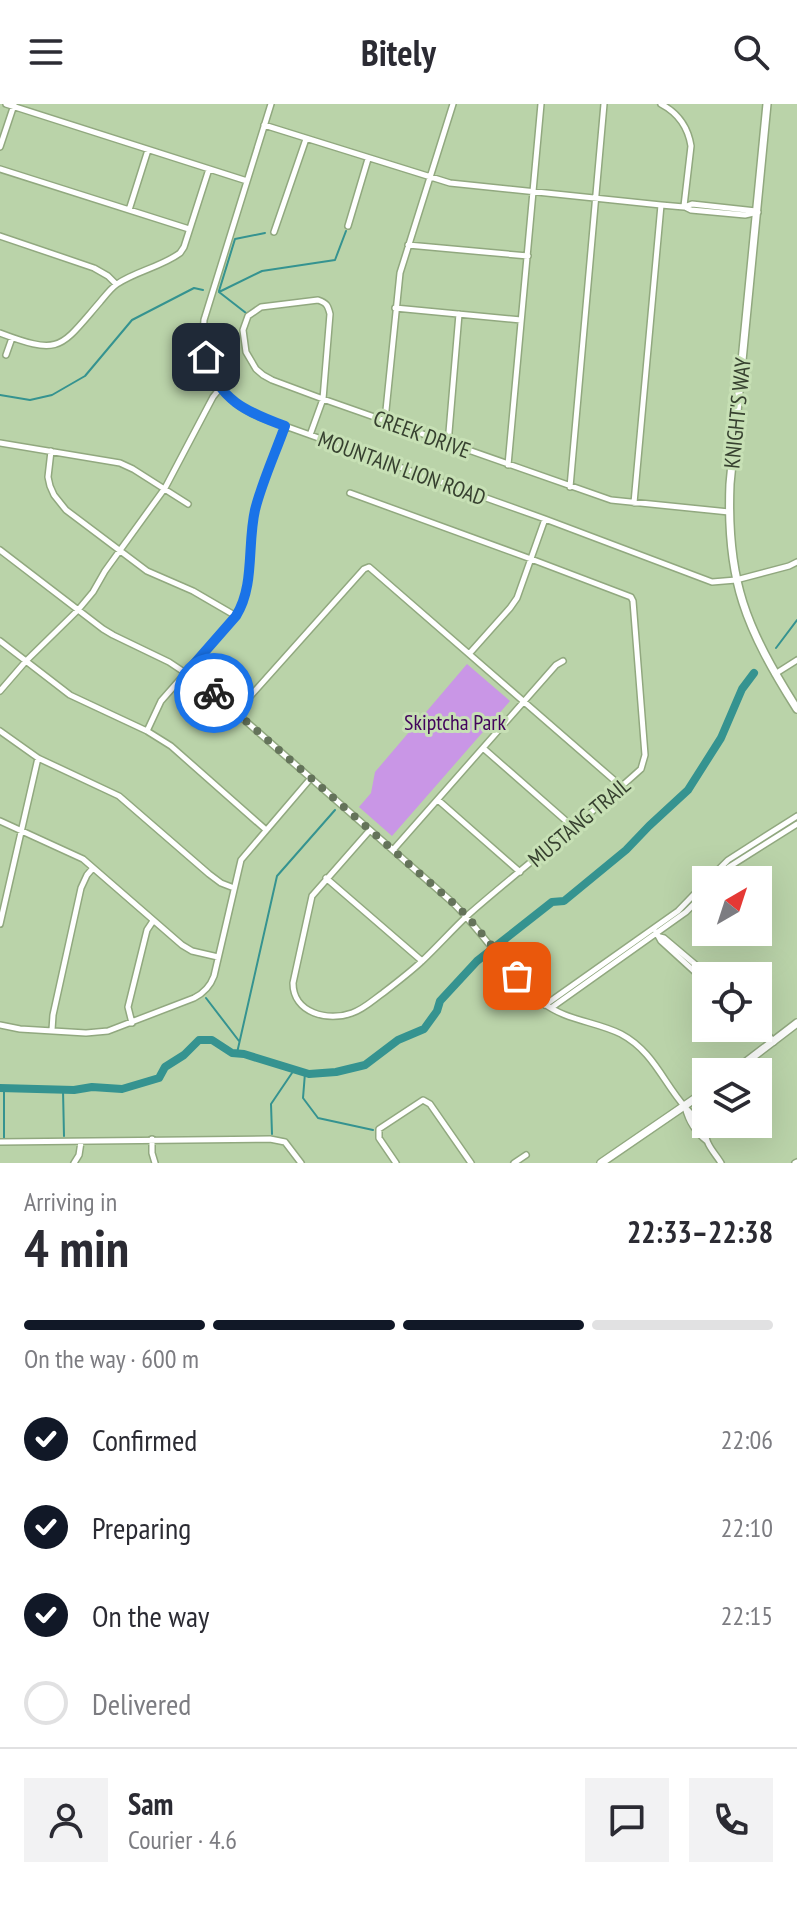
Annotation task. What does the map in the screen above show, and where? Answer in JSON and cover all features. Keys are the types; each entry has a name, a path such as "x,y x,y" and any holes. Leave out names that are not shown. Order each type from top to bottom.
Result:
{"main road":[{"name":"KNIGHT'S WAY","path":"767,104 729,512 736,580 749,621 763,652 797,709"},
{"path":"752,1058 797,1023"},
{"path":"601,1163 692,1101"}],"street":[{"path":"6,104 247,181"},
{"name":"MOUNTAIN LION ROAD","path":"271,104 204,320 204,345 209,366 221,387 237,405 285,426 545,519 703,580 736,580 797,562"},
{"path":"385,420 400,273 453,104"},
{"path":"508,465 541,104"},
{"path":"570,487 604,104"},
{"path":"661,104 668,106 689,136 691,146 684,207"},
{"path":"0,147 14,105"},
{"path":"264,125 430,178 471,186 691,210 724,210 745,215 758,212"},
{"path":"274,232 306,139"},
{"path":"129,210 148,150"},
{"path":"348,226 368,159"},
{"path":"0,169 189,229"},
{"path":"0,333 45,347 61,343 116,284 175,257 184,247 209,169"},
{"path":"634,503 661,205"},
{"path":"0,236 94,268 116,284"},
{"path":"408,245 528,256"},
{"name":"CREEK DRIVE","path":"323,399 330,314 326,302 318,300 254,310 243,330 246,352 256,369 272,380 323,399 385,420 448,444 611,500 729,512"},
{"path":"395,308 521,320"},
{"path":"448,444 459,314"},
{"path":"6,355 12,338"},
{"path":"0,691 93,592 165,488 221,387"},
{"path":"310,435 323,399"},
{"path":"147,731 161,701 236,616 245,599 255,509 285,426"},
{"path":"0,443 120,463 188,504"},
{"path":"51,451 48,477 60,504 147,571 193,591 236,616"},
{"name":"MUSTANG TRAIL","path":"350,493 627,595 633,601 645,755 641,769 622,787 467,916 422,961 362,1009 351,1014 324,1016 302,1006 293,992 312,896 370,830"},
{"path":"469,654 513,604 545,519"},
{"path":"0,550 113,635 187,672 236,712 467,916 532,994 572,1019 610,1030 632,1041 655,1063 685,1106 697,1134 707,1141 721,1163"},
{"path":"236,712 369,567 622,787"},
{"path":"0,641 70,695 147,731 171,746 266,829"},
{"path":"775,674 797,660"},
{"path":"393,850 556,665 563,661"},
{"path":"0,731 38,758 119,796 209,874 234,888"},
{"path":"483,748 573,827"},
{"path":"0,923 38,758"},
{"path":"0,1025 86,1033 108,1031 203,993 212,982 241,860 311,778"},
{"path":"438,800 520,872"},
{"path":"720,866 782,829 797,816"},
{"path":"0,821 75,855 182,945 192,951 218,957"},
{"path":"782,829 797,824"},
{"path":"730,866 743,854"},
{"path":"52,1030 81,888 93,868"},
{"path":"326,878 422,961"},
{"path":"657,933 692,898"},
{"path":"548,1006 692,906"},
{"path":"132,1023 128,1007 147,930 153,921"},
{"path":"657,933 692,962"},
{"path":"657,933 661,941 692,969"},
{"path":"396,1163 379,1138 379,1129 423,1100 430,1104 471,1163"},
{"path":"152,1139 155,1163"},
{"path":"0,1142 279,1139 289,1145 298,1162"},
{"path":"74,1163 81,1142"},
{"path":"514,1163 526,1155"}],"green space":[{"name":"Skiptcha Park","path":"467,664 510,701 392,836 359,807 371,793 375,772"}],"waterway":[{"path":"219,292 262,271 335,260 346,231"},
{"path":"219,291 235,239 265,233"},
{"path":"0,395 30,400 52,395 85,376 132,320 194,288 203,290"},
{"path":"219,292 246,313"},
{"path":"776,648 797,620"},
{"path":"0,1088 122,1089 159,1078 165,1067 184,1055 199,1040 212,1040 232,1053 309,1074 365,1065 398,1040 424,1029 440,1001 477,961 552,902 564,901 626,850 688,790 721,738 742,689 754,673"},
{"path":"237,1053 277,876 335,810"},
{"path":"206,998 239,1041"},
{"path":"272,1134 271,1104 294,1070"},
{"path":"305,1073 303,1098 318,1118 373,1130"},
{"path":"4,1088 4,1138"},
{"path":"63,1090 64,1136"}],"way so far":[{"path":"214,693 467,916 517,976"}],"route":[{"path":"206,357 213,376 237,405 285,426 255,509 242,607 187,672 214,693"}]}
